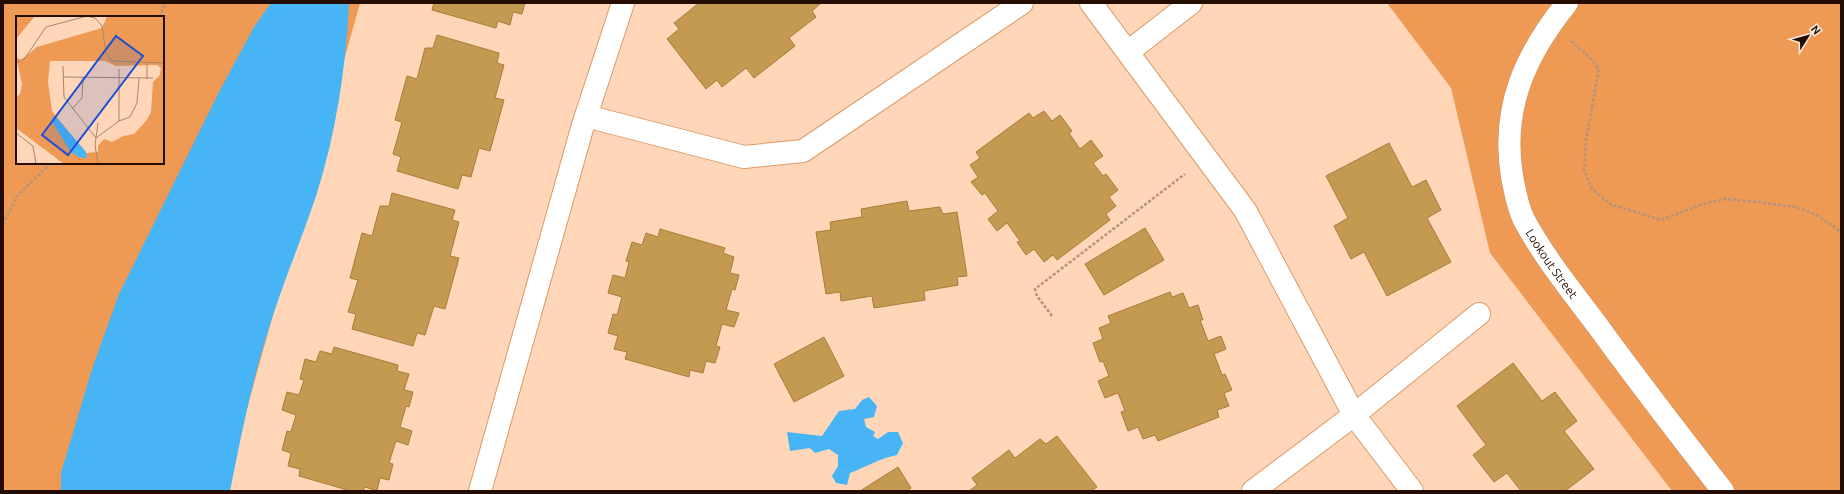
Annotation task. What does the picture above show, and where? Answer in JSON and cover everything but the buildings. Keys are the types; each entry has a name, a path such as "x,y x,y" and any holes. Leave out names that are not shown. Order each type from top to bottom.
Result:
{"street":[{"path":"480,491 586,116 623,3"},
{"path":"586,116 744,157 803,151 1022,3"},
{"path":"1091,3 1245,210 1354,415 1412,491"},
{"path":"1128,52 1191,3"},
{"name":"Lookout Street","path":"1567,3 1550,24 1522,77 1513,102 1509,144 1510,164 1517,201 1524,218 1550,261 1656,404 1723,491"},
{"path":"1253,491 1354,415 1479,314"}],"path":[{"path":"160,16 165,3"},
{"path":"1550,24 1590,58 1598,69 1586,140 1584,170 1592,189 1610,204 1661,220 1703,204 1724,199 1758,202 1796,207 1817,215 1841,232"},
{"path":"1052,316 1037,296 1035,289 1206,157"},
{"path":"3,224 18,195 50,164"}],"shaded area":[{"path":"3,3 360,3 224,491 3,491"},
{"path":"1387,3 1841,3 1841,491 1672,491 1490,253 1451,88"}],"water":[{"path":"271,3 349,3 348,27 339,100 323,173 277,304 260,359 230,491 61,491 61,473 92,369 119,294 219,92 254,27"},
{"path":"869,397 877,406 874,417 864,419 866,427 875,432 873,436 878,439 888,432 898,432 903,443 897,455 879,460 850,473 847,485 836,483 832,476 838,466 838,455 829,449 815,453 810,448 790,451 787,432 822,436 839,411 855,409 862,400"}]}
